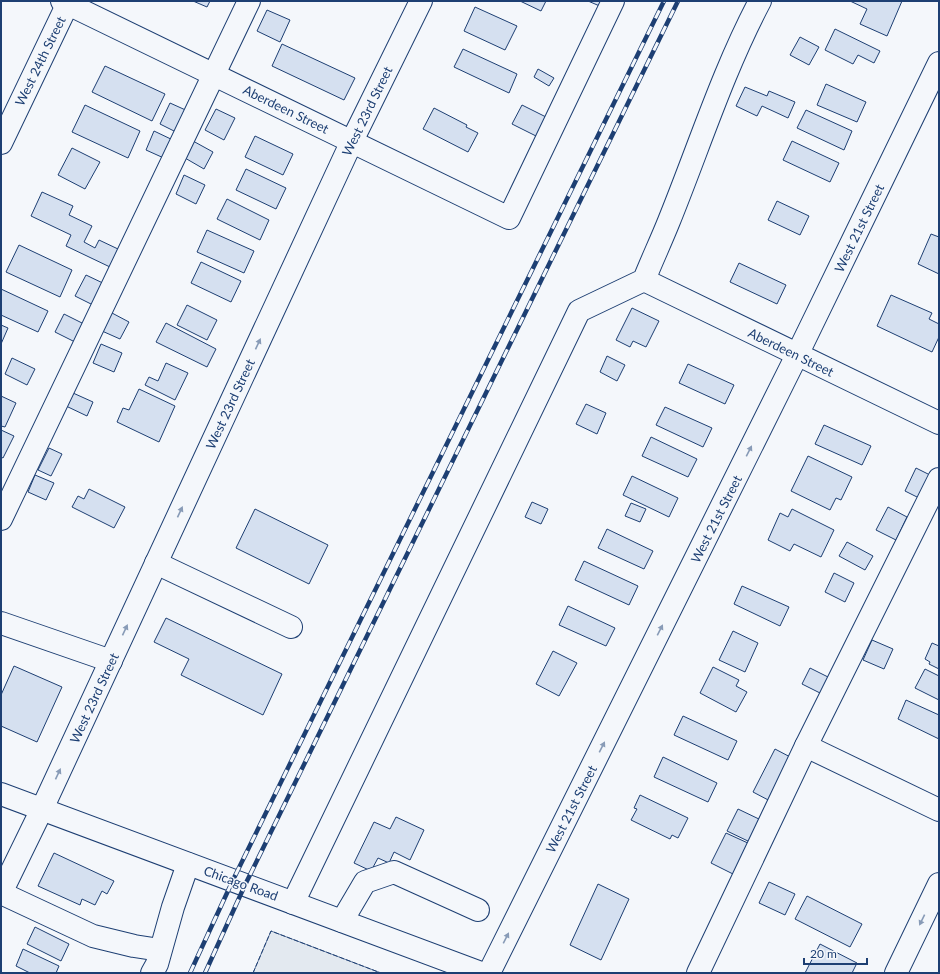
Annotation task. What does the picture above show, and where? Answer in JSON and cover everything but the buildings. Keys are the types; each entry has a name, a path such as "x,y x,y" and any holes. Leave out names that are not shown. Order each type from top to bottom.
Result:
{"street":[{"path":"1,519 249,1"},
{"name":"West 23rd Street","path":"1,893 9,858 42,809 352,141 421,1"},
{"name":"Aberdeen Street","path":"66,2 509,218 613,1"},
{"path":"293,903 579,311 644,280 745,30 760,1"},
{"name":"West 24th Street","path":"1,142 66,2"},
{"name":"West 21st Street","path":"489,973 797,355 939,63"},
{"name":"Aberdeen Street","path":"644,280 939,424"},
{"path":"698,973 806,746 939,479"},
{"path":"156,563 291,627"},
{"path":"1,623 111,661"},
{"path":"806,746 939,810"},
{"name":"Chicago Road","path":"1,794 481,973"},
{"path":"152,973 157,964 172,907 188,864"},
{"path":"342,921 365,882 394,872 478,910"},
{"path":"896,973 939,884"},
{"path":"1,893 93,936 134,946 160,950"}],"shaded area":[{"path":"271,931 381,973 253,973"}],"railway":[{"path":"190,973 233,880 664,1"},
{"path":"205,973 245,885 678,1"}],"fence":[{"path":"253,973 271,931 381,973"}]}
